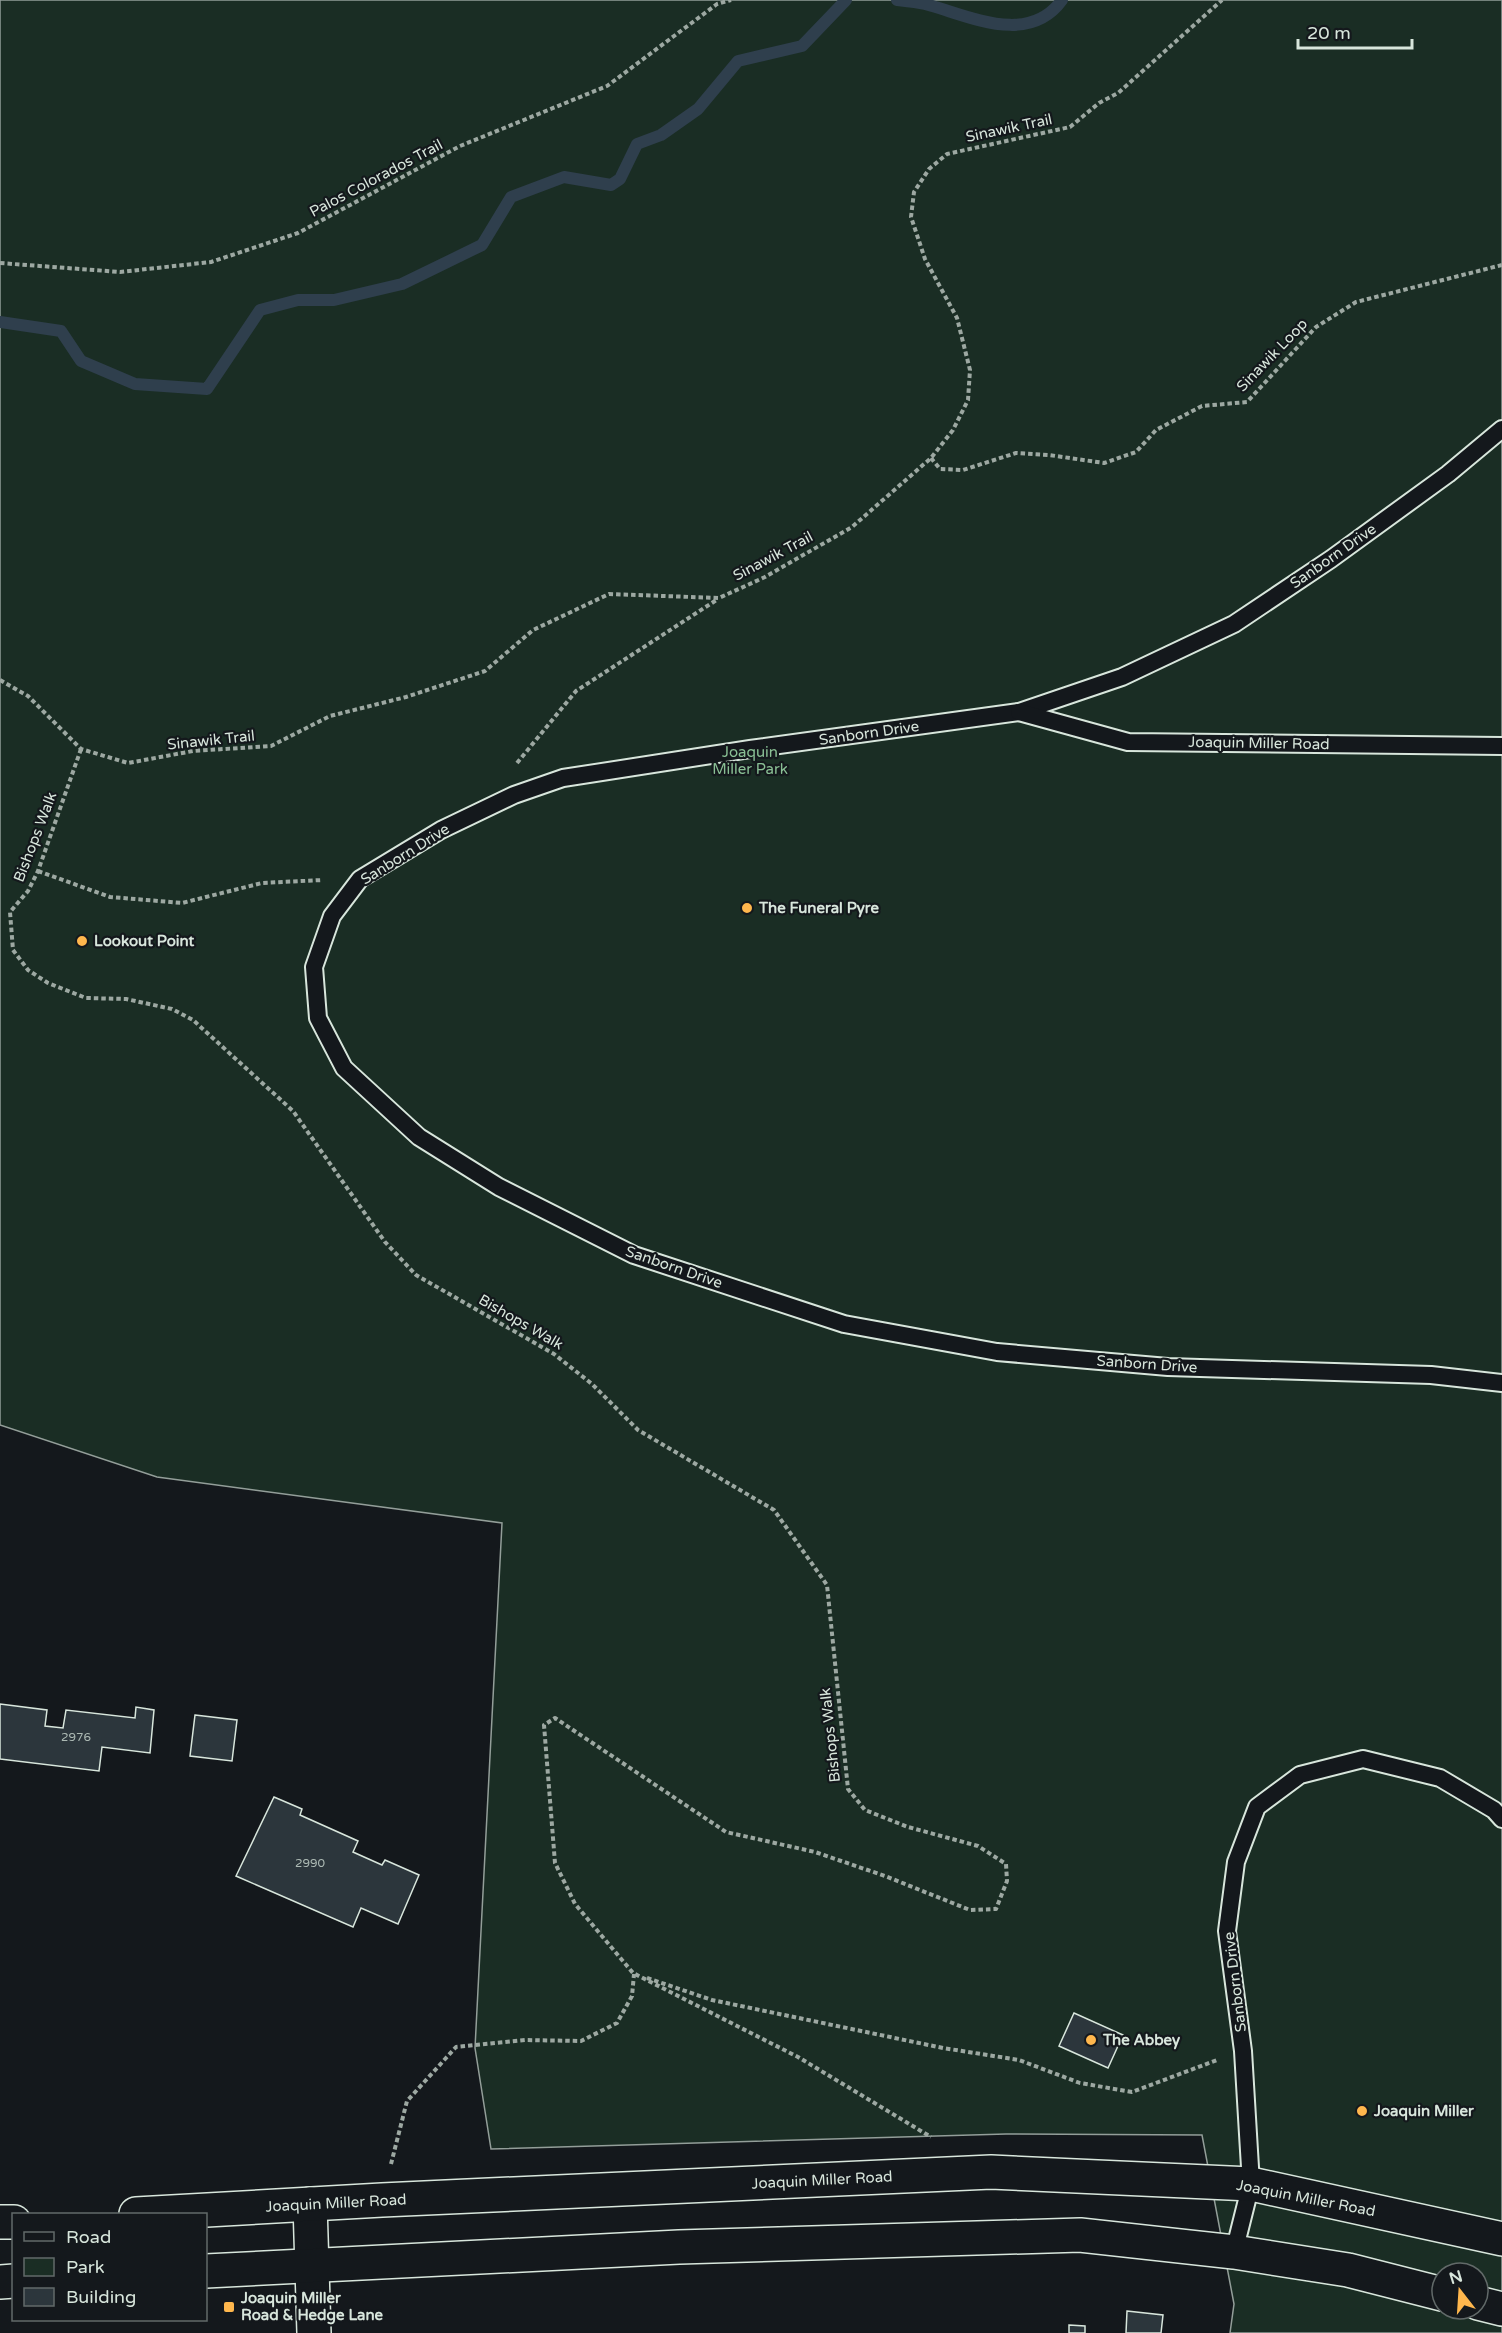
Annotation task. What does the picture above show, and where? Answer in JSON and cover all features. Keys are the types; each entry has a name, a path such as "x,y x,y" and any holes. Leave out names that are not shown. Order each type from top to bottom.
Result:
{"main road":[{"name":"Joaquin Miller Road","path":"153,2213 382,2200 991,2172 1251,2184 1502,2239"},
{"path":"310,2204 314,2333"},
{"path":"207,2271 667,2247 1080,2235 1234,2252 1348,2270 1430,2291"}],"lane":[{"name":"Sanborn Drive","path":"1502,429 1439,480 1331,559 1234,624 1122,676 1019,712 750,749 563,778 514,795 441,830 360,879 332,915 314,967 318,1018 344,1068 419,1137 499,1186 634,1256 844,1324 997,1352 1168,1367 1431,1375 1502,1383"},
{"name":"Joaquin Miller Road","path":"1019,712 1128,742 1502,746"},
{"name":"Sanborn Drive","path":"1234,2252 1251,2184 1243,2051 1227,1931 1236,1862 1257,1807 1300,1775 1363,1759 1440,1778 1494,1810 1502,1819"}],"path":[{"name":"Palos Colorados Trail","path":"0,263 120,272 211,262 298,233 460,146 608,86 717,4 731,0"},
{"name":"Sinawik Trail","path":"0,680 28,696 81,748 128,763 193,751 271,746 330,716 406,697 485,671 533,630 609,594 719,598 765,577 852,526 931,458 953,430 968,400 970,370 957,318 925,259 911,217 914,192 929,169 947,154 1070,127 1099,103 1118,93 1222,0"},
{"name":"Sinawik Loop","path":"931,458 940,469 963,470 1016,453 1049,454 1104,463 1136,452 1156,430 1202,406 1247,402 1316,327 1356,302 1502,265"},
{"path":"514,795 515,765 576,691 719,598"},
{"name":"Bishops Walk","path":"81,748 38,871 28,891 10,912 13,950 28,970 48,983 86,998 126,999 172,1009 193,1020 293,1111 385,1242 416,1275 554,1354 592,1384 638,1430 774,1510 827,1585 848,1789 865,1810 908,1827 978,1846 1006,1864 1007,1881 996,1909 970,1910 885,1875 815,1852 726,1832 555,1718 544,1725 555,1863 575,1904 633,1974 798,2057 940,2142"},
{"path":"38,871 110,897 182,903 262,883 360,879"},
{"path":"382,2200 407,2101 456,2047 525,2040 581,2041 617,2023 632,1996 633,1974 712,2000 943,2048 1019,2060 1080,2083 1132,2092 1243,2051"}],"green space":[{"name":"Joaquin Miller Park","path":"0,0 1502,0 1502,2333 1230,2333 1234,2304 1202,2135 1006,2134 491,2149 475,2048 502,1523 157,1477 0,1425"}],"building":[{"path":"0,1704 47,1710 45,1726 63,1728 66,1710 135,1718 136,1707 154,1710 150,1753 102,1747 99,1771 0,1759"},
{"path":"195,1715 237,1720 232,1761 190,1756"},
{"path":"274,1797 302,1809 300,1815 358,1841 353,1852 382,1865 385,1860 419,1875 398,1924 361,1908 353,1927 236,1876"},
{"name":"The Abbey","path":"1074,2013 1123,2035 1108,2068 1059,2046"},
{"path":"1127,2311 1163,2315 1161,2333 1126,2333"},
{"path":"1069,2325 1085,2326 1085,2333 1069,2333"}],"waterway":[{"path":"0,322 61,331 81,361 135,384 207,389 260,310 298,300 334,300 402,284 482,245 511,197 564,177 611,185 620,179 637,144 661,135 698,109 738,61 802,46 846,0"},
{"path":"897,0 925,4 978,20 1015,25 1032,22 1048,14 1062,0"}],"place":[{"name":"The Funeral Pyre","path":"747,908"},
{"name":"Lookout Point","path":"82,941"},
{"name":"The Abbey","path":"1091,2040"},
{"name":"Joaquin Miller","path":"1362,2111"},
{"name":"Joaquin Miller Road & Hedge Lane","path":"229,2307"}]}
